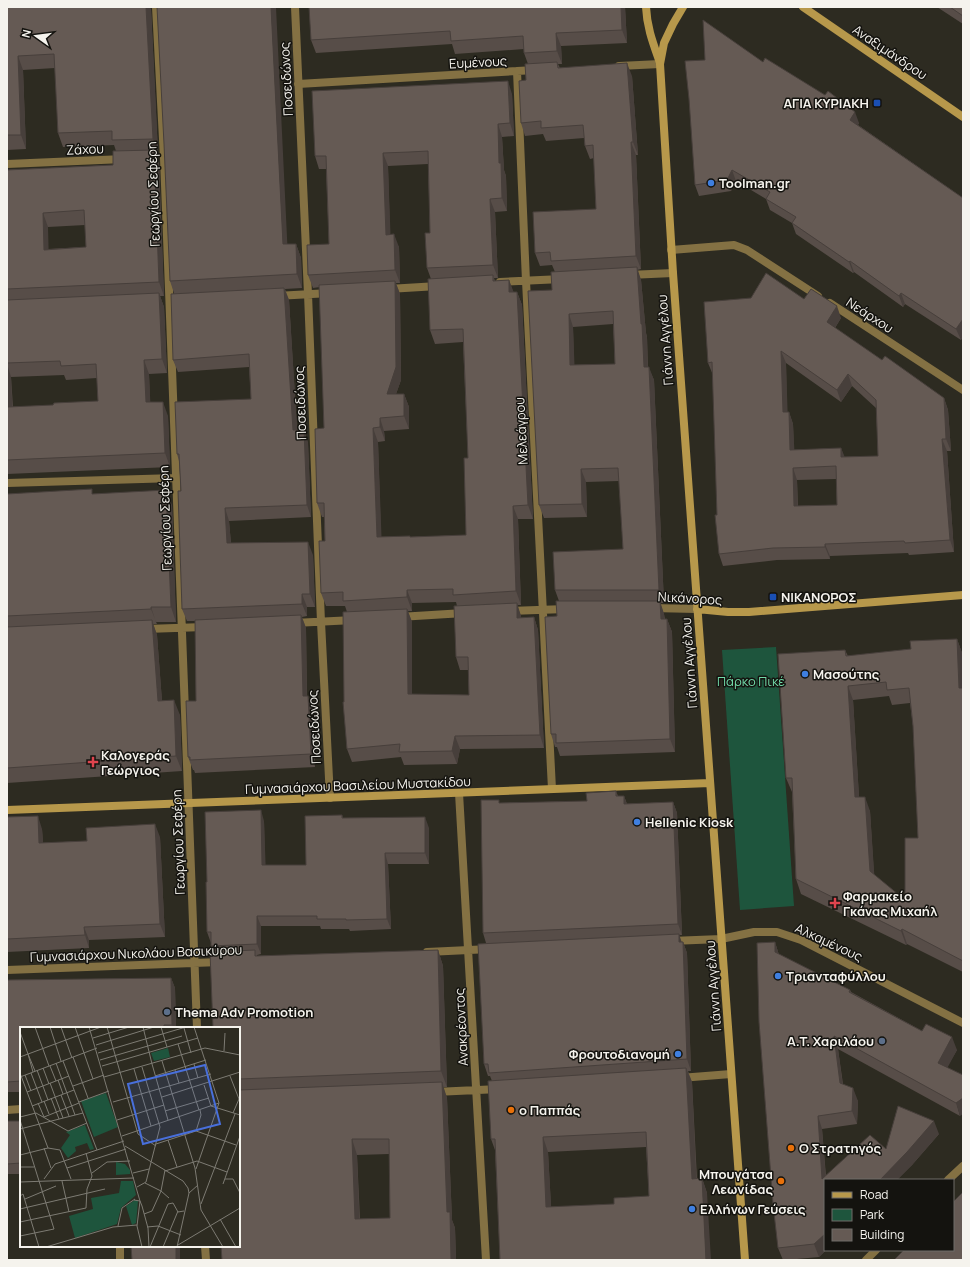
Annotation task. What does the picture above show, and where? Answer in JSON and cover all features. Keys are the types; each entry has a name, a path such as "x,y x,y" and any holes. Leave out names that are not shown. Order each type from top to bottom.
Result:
{"street":[{"name":"Γεωργίου Σεφέρη","path":"156,7 160,158 169,300 197,1027"},
{"name":"Ποσειδώνος","path":"295,7 321,622 330,798"},
{"name":"Γιάννη Αγγέλου","path":"646,7 650,36 660,64"},
{"name":"Γιάννη Αγγέλου","path":"684,7 673,24 664,43 660,64 673,272 745,1260"},
{"name":"Αναξιμάνδρου","path":"803,7 963,116"},
{"path":"612,66 660,64"},
{"name":"Ευμένους","path":"298,84 540,70"},
{"name":"Μελεάγρου","path":"517,71 526,281 552,789"},
{"name":"Ζάχου","path":"7,164 132,159"},
{"name":"Νεάρχου","path":"672,250 734,245 747,250 963,390"},
{"path":"618,276 673,272"},
{"path":"495,282 572,278"},
{"path":"378,290 448,285"},
{"path":"269,296 339,292"},
{"path":"7,483 176,478"},
{"name":"Νικάνορος","path":"642,608 749,612 963,595"},
{"path":"503,611 573,609"},
{"path":"392,618 471,613"},
{"path":"282,623 360,619"},
{"path":"134,630 212,626"},
{"name":"Γυμνασιάρχου Βασιλείου Μυστακίδου","path":"7,810 710,783"},
{"name":"Ανακρέοντος","path":"459,793 486,1260"},
{"name":"Αλκαμένους","path":"721,939 754,932 777,932 801,940 963,1023"},
{"path":"666,941 721,939"},
{"path":"421,952 500,948"},
{"name":"Γυμνασιάρχου Νικολάου Βασικύρου","path":"7,970 226,962"},
{"path":"676,1078 731,1074"},
{"path":"429,1092 508,1089"},
{"path":"7,1110 20,1109"},
{"path":"949,1179 963,1166"},
{"path":"120,1247 120,1260"},
{"path":"206,1247 206,1260"},
{"path":"866,1260 875,1251"}],"green space":[{"name":"Πάρκο Πικέ","path":"776,647 794,906 740,910 722,650"}],"building":[{"path":"7,7 146,7 153,139 112,140 112,131 58,133 54,54 18,56 21,135 7,135"},
{"path":"157,7 271,7 283,244 296,244 297,274 170,281"},
{"path":"309,7 621,7 622,30 556,33 557,51 524,53 523,36 451,41 450,31 311,40"},
{"path":"950,7 963,7 963,16"},
{"path":"703,20 763,62 765,58 825,95 828,91 855,112 850,120 963,198 963,319 956,329 901,293 899,296 850,261 849,262 792,223 796,217 766,199 770,192 732,170 727,180 695,185 685,61 705,60"},
{"path":"557,62 558,68 627,63 633,142 631,142 636,256 551,261 550,252 535,253 533,212 596,209 593,145 585,146 583,125 541,128 541,121 521,123 519,81 526,80 525,64"},
{"path":"508,81 510,123 498,124 502,198 490,199 493,265 427,268 425,233 430,233 428,151 383,153 386,235 394,234 395,270 308,275 307,245 329,244 326,156 315,156 312,91"},
{"path":"154,150 159,282 7,289 7,170 113,165 113,151","holes":["84,210 86,247 44,250 43,213"]},
{"path":"637,267 644,367 649,367 659,590 555,590 553,552 623,549 618,468 581,469 582,504 539,505 528,291 552,290 551,272","holes":["613,311 615,364 570,365 569,314"]},
{"path":"766,273 804,299 811,289 837,306 827,322 882,360 885,356 944,398 946,439 942,439 950,540 905,543 904,541 825,544 825,547 773,548 719,554 715,515 717,515 712,362 708,363 704,302 751,298","holes":["781,351 837,390 848,374 876,400 878,456 841,457 841,448 790,450 789,412 783,412","836,466 837,505 794,506 793,468"]},
{"path":"493,275 493,281 509,280 509,292 517,292 528,505 513,506 516,591 453,595 453,589 407,590 407,597 343,601 343,592 321,593 319,541 325,541 324,503 317,503 315,429 324,428 319,285 395,281 396,367 387,394 404,394 404,416 380,418 380,427 373,428 377,537 466,535 464,458 468,458 463,329 430,330 428,279"},
{"path":"284,288 293,430 304,430 307,505 225,508 227,543 308,542 310,594 302,594 302,604 182,609 178,491 181,491 179,454 177,454 175,402 251,399 249,354 173,360 171,294"},
{"path":"159,293 162,359 144,360 146,402 163,402 165,453 7,460 7,380 8,407 98,401 96,364 61,366 60,361 7,363 7,300"},
{"path":"92,489 92,494 166,490 171,607 7,616 7,494"},
{"path":"556,601 660,601 661,619 667,619 670,739 556,743 556,734 551,734 545,617 557,616"},
{"path":"517,603 517,618 534,617 540,735 455,736 452,751 399,752 400,744 347,749 343,702 343,612 407,609 408,694 469,695 468,657 456,657 454,606"},
{"path":"301,615 303,696 308,696 311,754 190,760 190,757 188,757 186,701 196,701 195,620"},
{"path":"152,620 158,701 174,700 176,756 7,768 7,627"},
{"path":"957,639 959,688 963,688 963,961 902,929 901,931 796,879 792,778 786,778 778,654 845,650 846,656 911,649 910,641","holes":["886,682 887,690 909,688 913,726 918,838 905,838 905,900 870,871 865,797 855,797 848,686"]},
{"path":"616,791 616,796 624,796 624,804 673,802 678,924 483,933 481,800 499,800 499,803 587,801 586,793"},
{"path":"261,810 262,865 306,865 305,816 342,815 342,818 425,817 425,853 385,853 387,919 346,920 317,919 317,916 257,916 257,944 211,946 211,932 207,932 205,812"},
{"path":"38,816 39,843 87,841 86,828 155,824 160,924 84,927 85,935 7,939 7,817"},
{"path":"679,934 679,942 683,942 687,1059 489,1073 488,1064 484,1064 478,944"},
{"path":"775,942 775,952 850,990 849,992 922,1031 926,1024 952,1037 938,1063 963,1075 963,1098 956,1103 834,1036 840,1083 853,1088 852,1111 818,1116 822,1179 870,1135 886,1149 898,1106 934,1121 881,1179 824,1179 824,1235 814,1244 778,1248 773,1204 759,1022 757,943"},
{"path":"255,950 255,956 438,950 441,1071 240,1079 240,1027 213,1027 210,952"},
{"path":"171,978 172,1025 164,1025 164,1027 20,1027 20,1081 7,1082 7,980"},
{"path":"686,1068 692,1179 702,1178 706,1260 500,1260 495,1139 491,1139 488,1081","holes":["646,1132 649,1196 614,1198 614,1204 546,1207 543,1137"]},
{"path":"442,1082 447,1212 450,1212 451,1260 222,1260 221,1247 240,1247 240,1090","holes":["352,1139 389,1139 390,1218 355,1219"]},
{"path":"7,1121 20,1121 20,1163 7,1164"},
{"path":"963,1192 963,1260 894,1260 903,1251 954,1251 954,1201"},
{"path":"131,1247 176,1247 176,1260 132,1260"}],"place":[{"name":"ΑΓΙΑ ΚΥΡΙΑΚΗ","path":"877,103"},
{"name":"Toolman.gr","path":"711,183"},
{"name":"ΝΙΚΑΝΟΡΟΣ","path":"773,597"},
{"name":"Μασούτης","path":"805,674"},
{"name":"Καλογεράς Γεώργιος","path":"93,762"},
{"name":"Hellenic Kiosk","path":"637,822"},
{"name":"Φαρμακείο Γκάνας Μιχαήλ","path":"835,903"},
{"name":"Τριανταφύλλου","path":"778,976"},
{"name":"Thema Adv Promotion","path":"167,1012"},
{"name":"Α.Τ. Χαριλάου","path":"882,1041"},
{"name":"Φρουτοδιανομή","path":"678,1054"},
{"name":"ο Παππάς","path":"511,1110"},
{"name":"Ο Στρατηγός","path":"791,1148"},
{"name":"Μπουγάτσα Λεωνίδας","path":"781,1181"},
{"name":"Ελλήνων Γεύσεις","path":"692,1209"}]}
